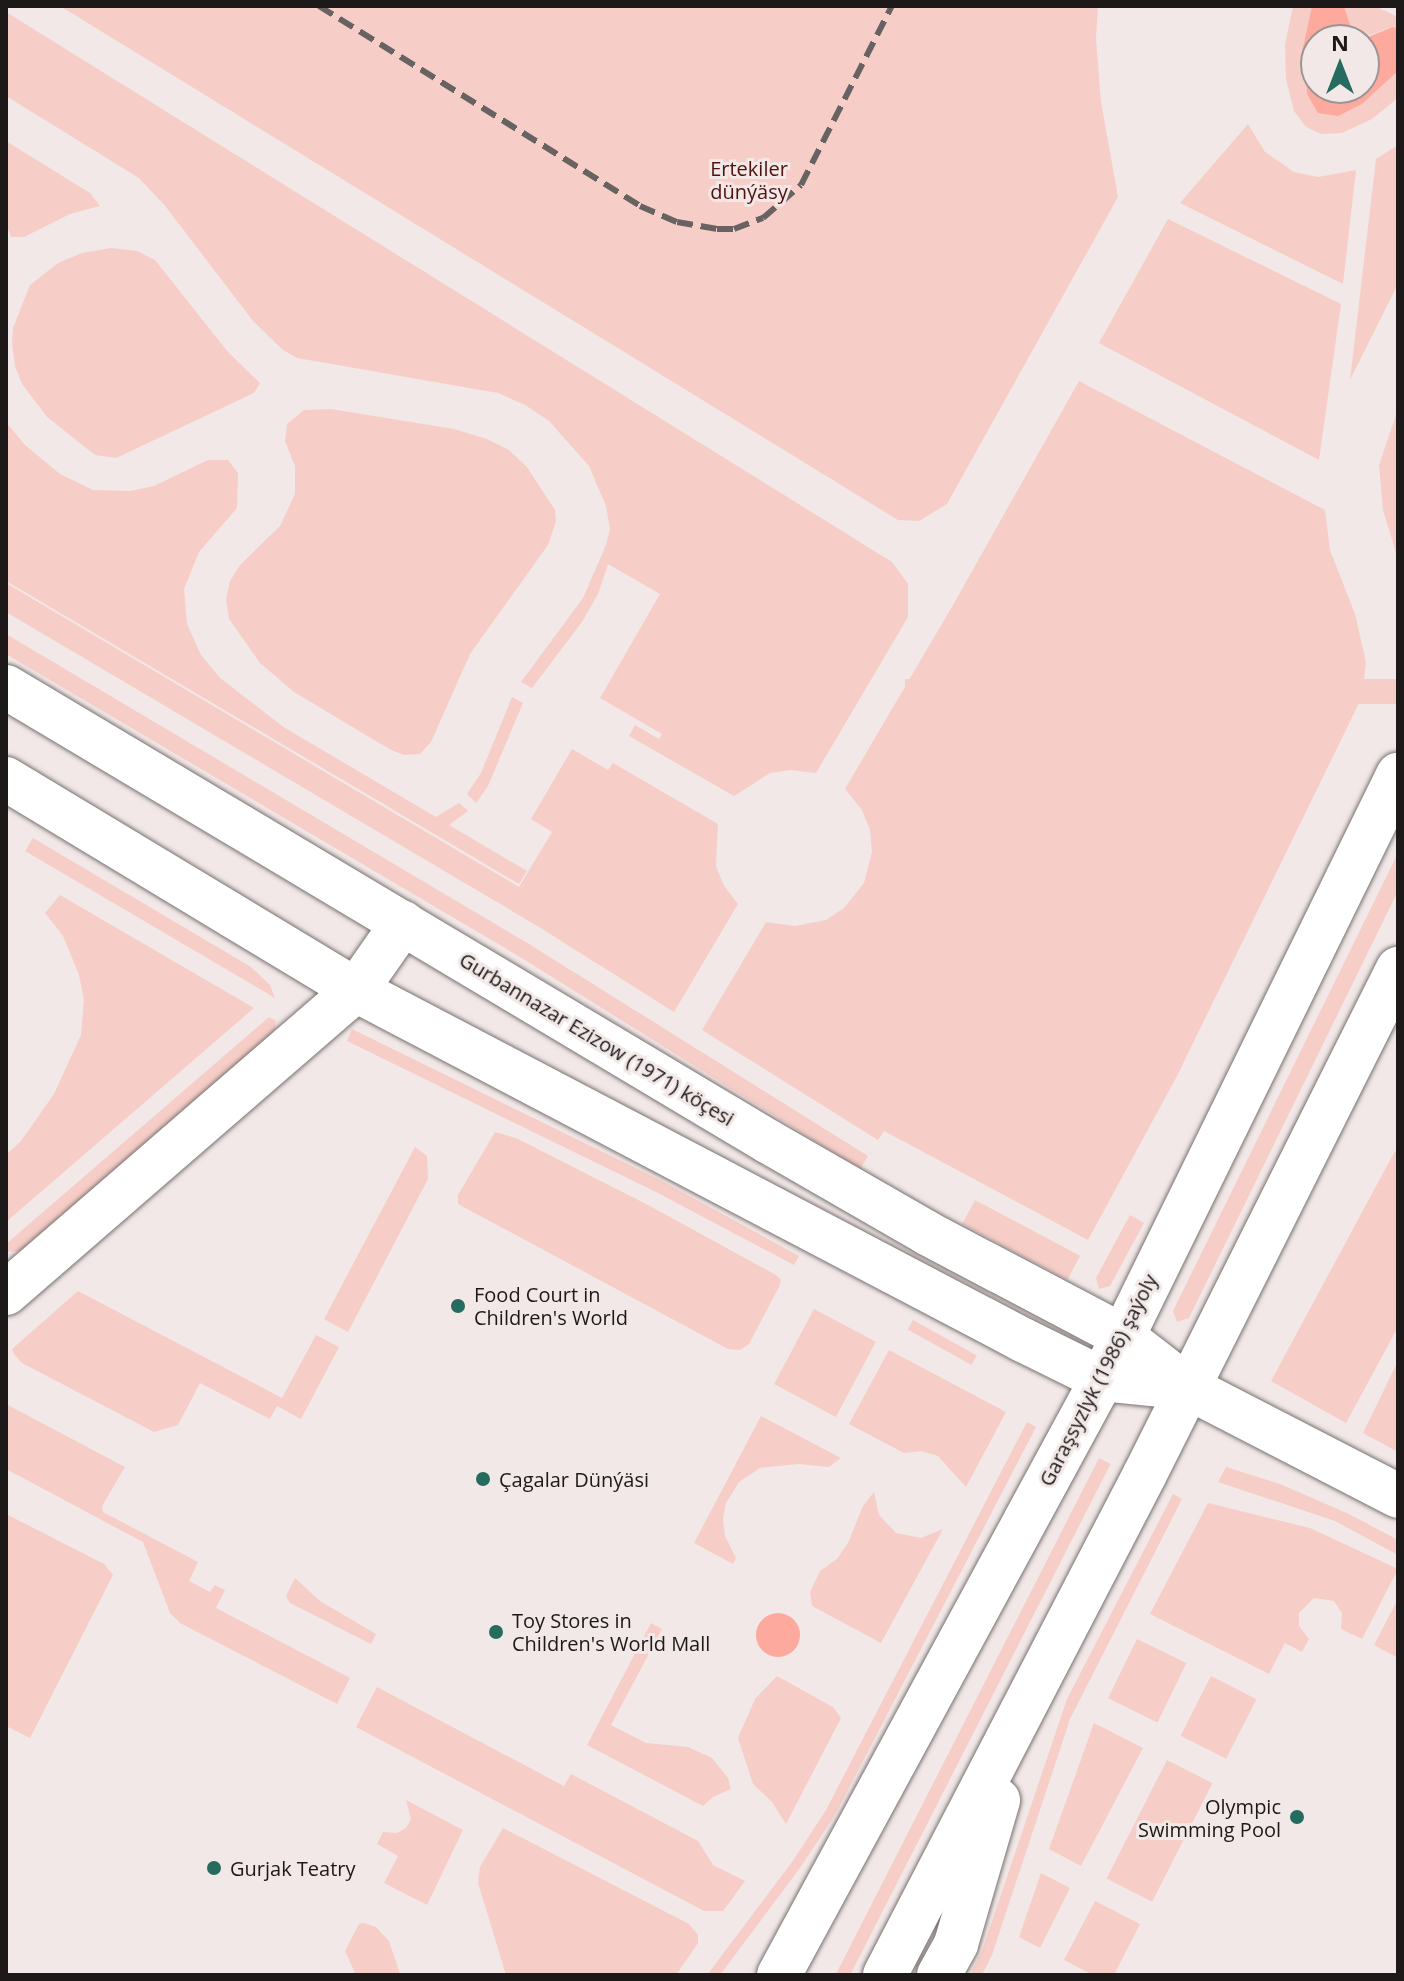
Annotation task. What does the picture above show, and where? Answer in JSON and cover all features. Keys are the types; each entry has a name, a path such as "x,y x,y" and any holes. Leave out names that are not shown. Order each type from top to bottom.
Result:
{"street":[{"name":"Gurbannazar Ezizow (1971) köçesi","path":"6,687 927,1233 1122,1336 1189,1388 1398,1496"},
{"name":"Garaşsyzlyk (1986) şaýoly","path":"769,1975 788,1958 1102,1379 1398,775"},
{"name":"Gurbannazar Ezizow (1971) köçesi","path":"6,779 356,990 1102,1379 1189,1388"},
{"path":"6,1293 356,990 403,923"},
{"path":"885,1975 1189,1388 1398,969"},
{"path":"939,1975 956,1944 1025,1707"}],"green space":[{"name":"Ertekiler dünýäsy","path":"60,6 1098,6 1096,38 1101,102 1118,197 947,504 919,521 898,520"},
{"path":"1293,6 1312,6 1308,24 1300,24 1300,104 1380,104 1380,88 1398,71 1398,98 1372,119 1342,133 1322,134 1306,127 1294,111 1286,79 1285,45"},
{"path":"1344,6 1375,6 1398,17 1398,29 1393,27 1380,31 1380,24 1350,24"},
{"path":"6,12 892,562 908,584 908,617 816,773 791,770 770,773 734,796 629,736 635,725 659,739 662,734 600,698 660,594 608,564 598,594 582,622 532,688 521,682 583,598 606,545 610,529 606,506 589,466 549,421 525,405 498,393 297,358 283,350 253,321 166,207 139,178 6,96"},
{"path":"1248,124 1265,152 1294,172 1318,177 1356,170 1343,284 1180,203"},
{"path":"6,141 90,193 100,206 70,214 24,237 11,237 6,224"},
{"path":"1398,145 1398,284 1350,380 1376,159"},
{"path":"1168,219 1341,304 1319,460 1099,343"},
{"path":"111,248 137,251 155,260 228,352 260,383 254,393 116,458 95,455 47,417 22,384 15,366 12,344 13,328 30,285 58,263 82,253"},
{"path":"1079,381 1325,510 1330,550 1355,614 1366,662 1362,697 1177,1076 1088,1240 884,1131 878,1140 702,1030 766,922 795,926 826,920 844,908 864,883 872,852 870,830 862,810 845,789"},
{"path":"331,409 454,429 487,439 509,450 527,467 555,510 556,521 548,545 470,654 431,742 420,754 404,755 391,750 294,692 260,663 229,619 226,599 230,581 240,565 280,526 295,494 295,466 285,441 287,424 304,410"},
{"path":"1398,409 1398,559 1383,510 1379,465"},
{"path":"6,422 25,445 60,474 93,490 130,491 154,486 208,460 228,460 238,473 237,508 199,552 184,589 187,624 201,655 220,678 285,728 436,817 459,803 468,811 449,825 527,871 519,884 6,581"},
{"path":"6,583 519,887 552,832 531,819 572,749 608,770 613,763 718,824 716,866 724,886 738,904 674,1012 539,927 6,612"},
{"path":"6,634 529,944 868,1156 860,1169 520,957 6,654"},
{"path":"905,679 1398,679 1398,704 905,704"},
{"path":"512,697 523,703 488,786 476,803 467,794 481,773"},
{"path":"33,838 251,967 270,985 275,998 25,851"},
{"path":"1398,853 1398,891 1189,1318 1177,1322 1173,1311"},
{"path":"60,895 254,1008 6,1222 6,1155 21,1141 54,1094 81,1035 84,1000 79,975 63,936 45,913"},
{"path":"269,1017 276,1021 274,1032 23,1251 6,1252 6,1244"},
{"path":"352,1029 662,1181 799,1256 794,1265 656,1192 347,1041"},
{"path":"495,1132 516,1138 648,1205 776,1275 781,1280 779,1287 749,1344 740,1350 728,1349 458,1204 458,1195"},
{"path":"415,1147 427,1156 428,1179 348,1332 324,1319"},
{"path":"1395,1151 1398,1153 1398,1327 1346,1423 1271,1381"},
{"path":"975,1200 1080,1256 1067,1280 962,1224"},
{"path":"1130,1215 1144,1223 1110,1286 1099,1289 1096,1278"},
{"path":"78,1291 282,1398 316,1335 339,1347 301,1419 277,1406 270,1419 200,1383 178,1425 154,1432 22,1363 14,1354 12,1349"},
{"path":"814,1309 876,1342 836,1417 774,1384"},
{"path":"913,1320 977,1355 972,1365 908,1330"},
{"path":"889,1350 1006,1412 966,1487 938,1456 921,1451 904,1453 849,1424"},
{"path":"1398,1361 1398,1452 1363,1433"},
{"path":"6,1404 125,1467 102,1506 103,1512 198,1562 189,1581 210,1592 215,1585 225,1590 216,1608 350,1678 337,1704 180,1623 170,1613 143,1542 6,1469"},
{"path":"761,1416 841,1458 829,1467 798,1464 760,1468 739,1482 726,1503 723,1519 725,1536 736,1558 733,1564 694,1543"},
{"path":"1027,1422 1036,1427 835,1815 800,1868 720,1975 707,1975 792,1862 826,1810"},
{"path":"1099,1458 1111,1464 850,1975 836,1975"},
{"path":"1226,1467 1280,1484 1349,1514 1398,1540 1398,1555 1335,1521 1218,1482"},
{"path":"874,1492 879,1515 896,1533 921,1538 943,1529 881,1643 812,1606 810,1592 820,1571 837,1559 848,1543 863,1506"},
{"path":"1173,1494 1182,1499 1070,1719 992,1955 982,1975 970,1975 982,1951 1067,1699"},
{"path":"1208,1503 1310,1528 1398,1569 1362,1639 1341,1629 1342,1613 1334,1601 1314,1598 1299,1613 1299,1626 1309,1639 1302,1652 1285,1643 1269,1674 1150,1614"},
{"path":"6,1514 104,1564 113,1575 30,1738 6,1726"},
{"path":"295,1578 320,1601 376,1634 371,1644 290,1603 286,1596"},
{"path":"1398,1599 1398,1658 1374,1645"},
{"path":"651,1623 662,1629 611,1725 646,1743 688,1747 712,1758 728,1778 731,1789 713,1797 703,1806 587,1745"},
{"path":"1137,1639 1186,1663 1158,1722 1108,1698"},
{"path":"777,1676 833,1707 841,1718 786,1824 772,1802 753,1784 738,1738 755,1699"},
{"path":"1211,1676 1256,1699 1226,1759 1181,1736"},
{"path":"377,1687 564,1786 571,1774 698,1841 713,1865 745,1881 723,1911 704,1911 356,1727"},
{"path":"1094,1723 1143,1748 1081,1866 1049,1849"},
{"path":"1167,1760 1212,1783 1152,1902 1107,1879"},
{"path":"406,1800 463,1830 427,1905 384,1883 398,1856 377,1844 383,1832 397,1833 406,1828 411,1819"},
{"path":"503,1828 689,1924 698,1935 698,1943 676,1975 506,1975 478,1883 480,1867"},
{"path":"1041,1873 1070,1888 1040,1948 1019,1937"},
{"path":"1095,1901 1140,1924 1114,1975 1093,1975 1064,1960"},
{"path":"359,1924 376,1927 389,1941 400,1974 356,1975 345,1951"}],"shaded area":[{"path":"1312,6 1344,6 1350,24 1308,24"},
{"path":"1393,27 1398,29 1398,71 1380,88 1380,32"},
{"path":"1313,104 1362,104 1338,116 1318,113"},
{"path":"778,1613 794,1619 800,1635 794,1651 778,1657 762,1651 756,1635 762,1619"}],"railway":[{"path":"319,6 640,206 677,222 717,229 734,229 763,218 801,185 892,6"}],"place":[{"name":"Food Court in Children's World","path":"458,1306"},
{"name":"Çagalar Dünýäsi","path":"483,1479"},
{"name":"Toy Stores in Children's World Mall","path":"496,1632"},
{"name":"Olympic Swimming Pool","path":"1297,1817"},
{"name":"Gurjak Teatry","path":"214,1868"}]}
